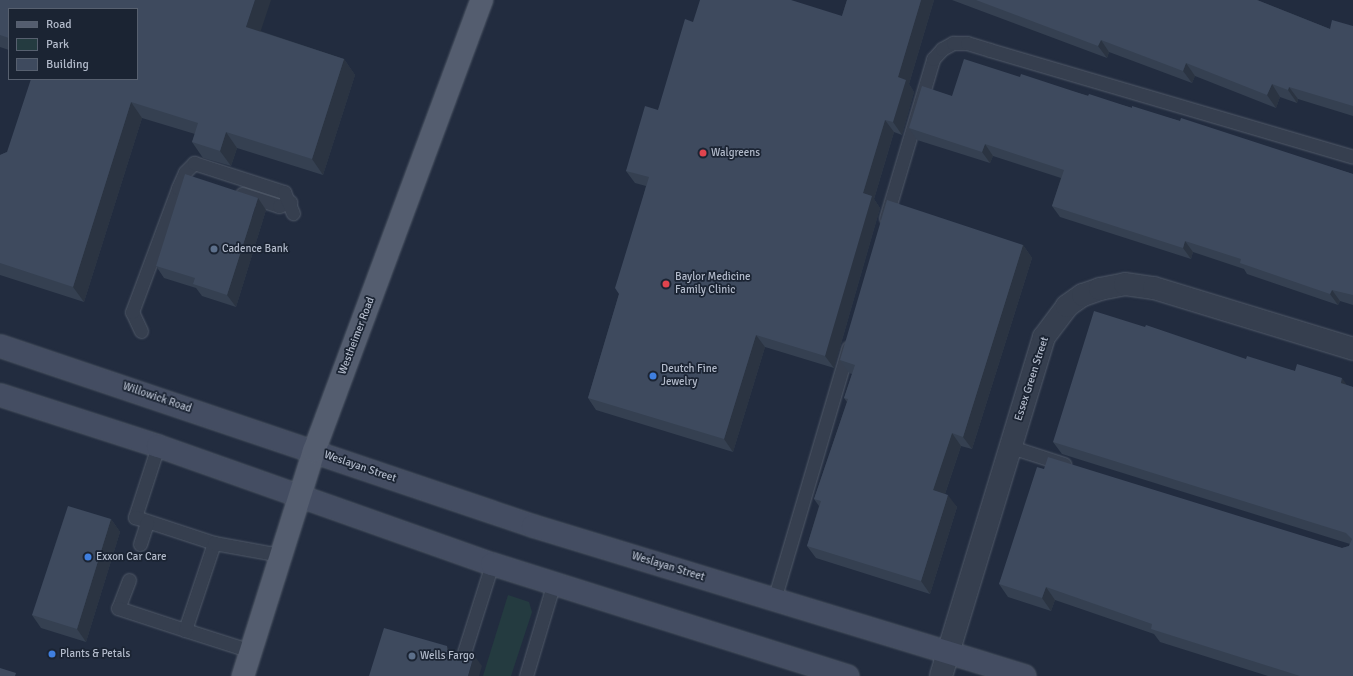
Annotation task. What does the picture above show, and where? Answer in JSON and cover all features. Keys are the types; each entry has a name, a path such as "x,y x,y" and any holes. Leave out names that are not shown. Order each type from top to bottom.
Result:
{"main road":[{"name":"Westheimer Road","path":"243,676 314,451 482,0"},
{"name":"Willowick Road","path":"0,346 314,451"},
{"path":"0,395 158,446 492,564 554,582 814,671 848,676"},
{"name":"Weslayan Street","path":"314,451 533,526 1025,676"}],"street":[{"name":"Essex Green Street","path":"941,676 1044,337 1067,306 1083,296 1100,289 1125,284 1154,288 1353,349"}],"lane":[{"path":"882,231 933,59 942,49 953,43 975,46 1353,157"},
{"path":"141,331 132,312 178,188 185,172 194,163 284,192 292,208 279,206 228,189"},
{"path":"178,188 191,177 198,180"},
{"path":"774,600 850,339"},
{"path":"158,446 135,517 214,543 281,555"},
{"path":"1011,447 1079,468"},
{"path":"140,544 147,522"},
{"path":"185,630 214,543"},
{"path":"462,660 492,564"},
{"path":"129,580 118,608 251,651"},
{"path":"526,676 554,582"}],"green space":[{"path":"508,595 529,602 532,612 511,676 483,676"}],"building":[{"path":"0,0 255,0 246,27 344,59 312,159 226,132 220,151 192,142 198,123 131,102 73,287 0,263 0,155 7,152 31,80 138,80 138,8 8,8 8,38 0,35"},
{"path":"700,0 791,0 842,16 847,0 921,0 898,77 906,80 893,122 885,120 863,193 872,196 825,356 756,335 724,439 588,398 619,294 615,288 649,177 626,171 645,106 658,110 685,19 693,22"},
{"path":"976,0 1257,0 1330,29 1332,20 1353,26 1353,106 1289,87 1288,90 1272,84 1267,95 1186,63 1183,71 1101,40 1098,46"},
{"path":"964,59 1020,77 1021,74 1088,96 1089,94 1132,108 1132,106 1180,121 1181,118 1353,174 1353,295 1332,290 1330,294 1240,263 1241,259 1185,241 1183,248 1052,206 1064,170 985,144 982,152 909,128 922,86 952,96"},
{"name":"Cadence Bank","path":"185,174 258,198 227,295 193,284 195,278 156,266"},
{"path":"887,200 1023,245 963,437 952,433 933,490 948,495 921,581 807,546 821,501 814,499 848,399 844,398 855,365 840,360"},
{"path":"1094,311 1145,327 1146,325 1246,359 1247,356 1295,371 1297,364 1342,378 1341,383 1353,387 1353,676 1300,676 1151,629 1152,624 1046,587 1042,598 999,584 1037,467 1044,469 1048,457 1342,548 1349,546 1352,539 1346,533 1053,442"},
{"name":"Exxon Car Care","path":"68,506 111,519 77,629 32,615"},
{"path":"384,628 447,646 448,653 452,656 462,651 474,655 468,676 369,676"},
{"path":"0,668 16,673 15,676 0,676"}],"place":[{"name":"Walgreens","path":"703,153"},
{"name":"Cadence Bank","path":"214,249"},
{"name":"Baylor Medicine Family Clinic","path":"666,284"},
{"name":"Deutch Fine Jewelry","path":"653,376"},
{"name":"Exxon Car Care","path":"88,557"},
{"name":"Plants & Petals","path":"52,654"},
{"name":"Wells Fargo","path":"412,656"}]}
